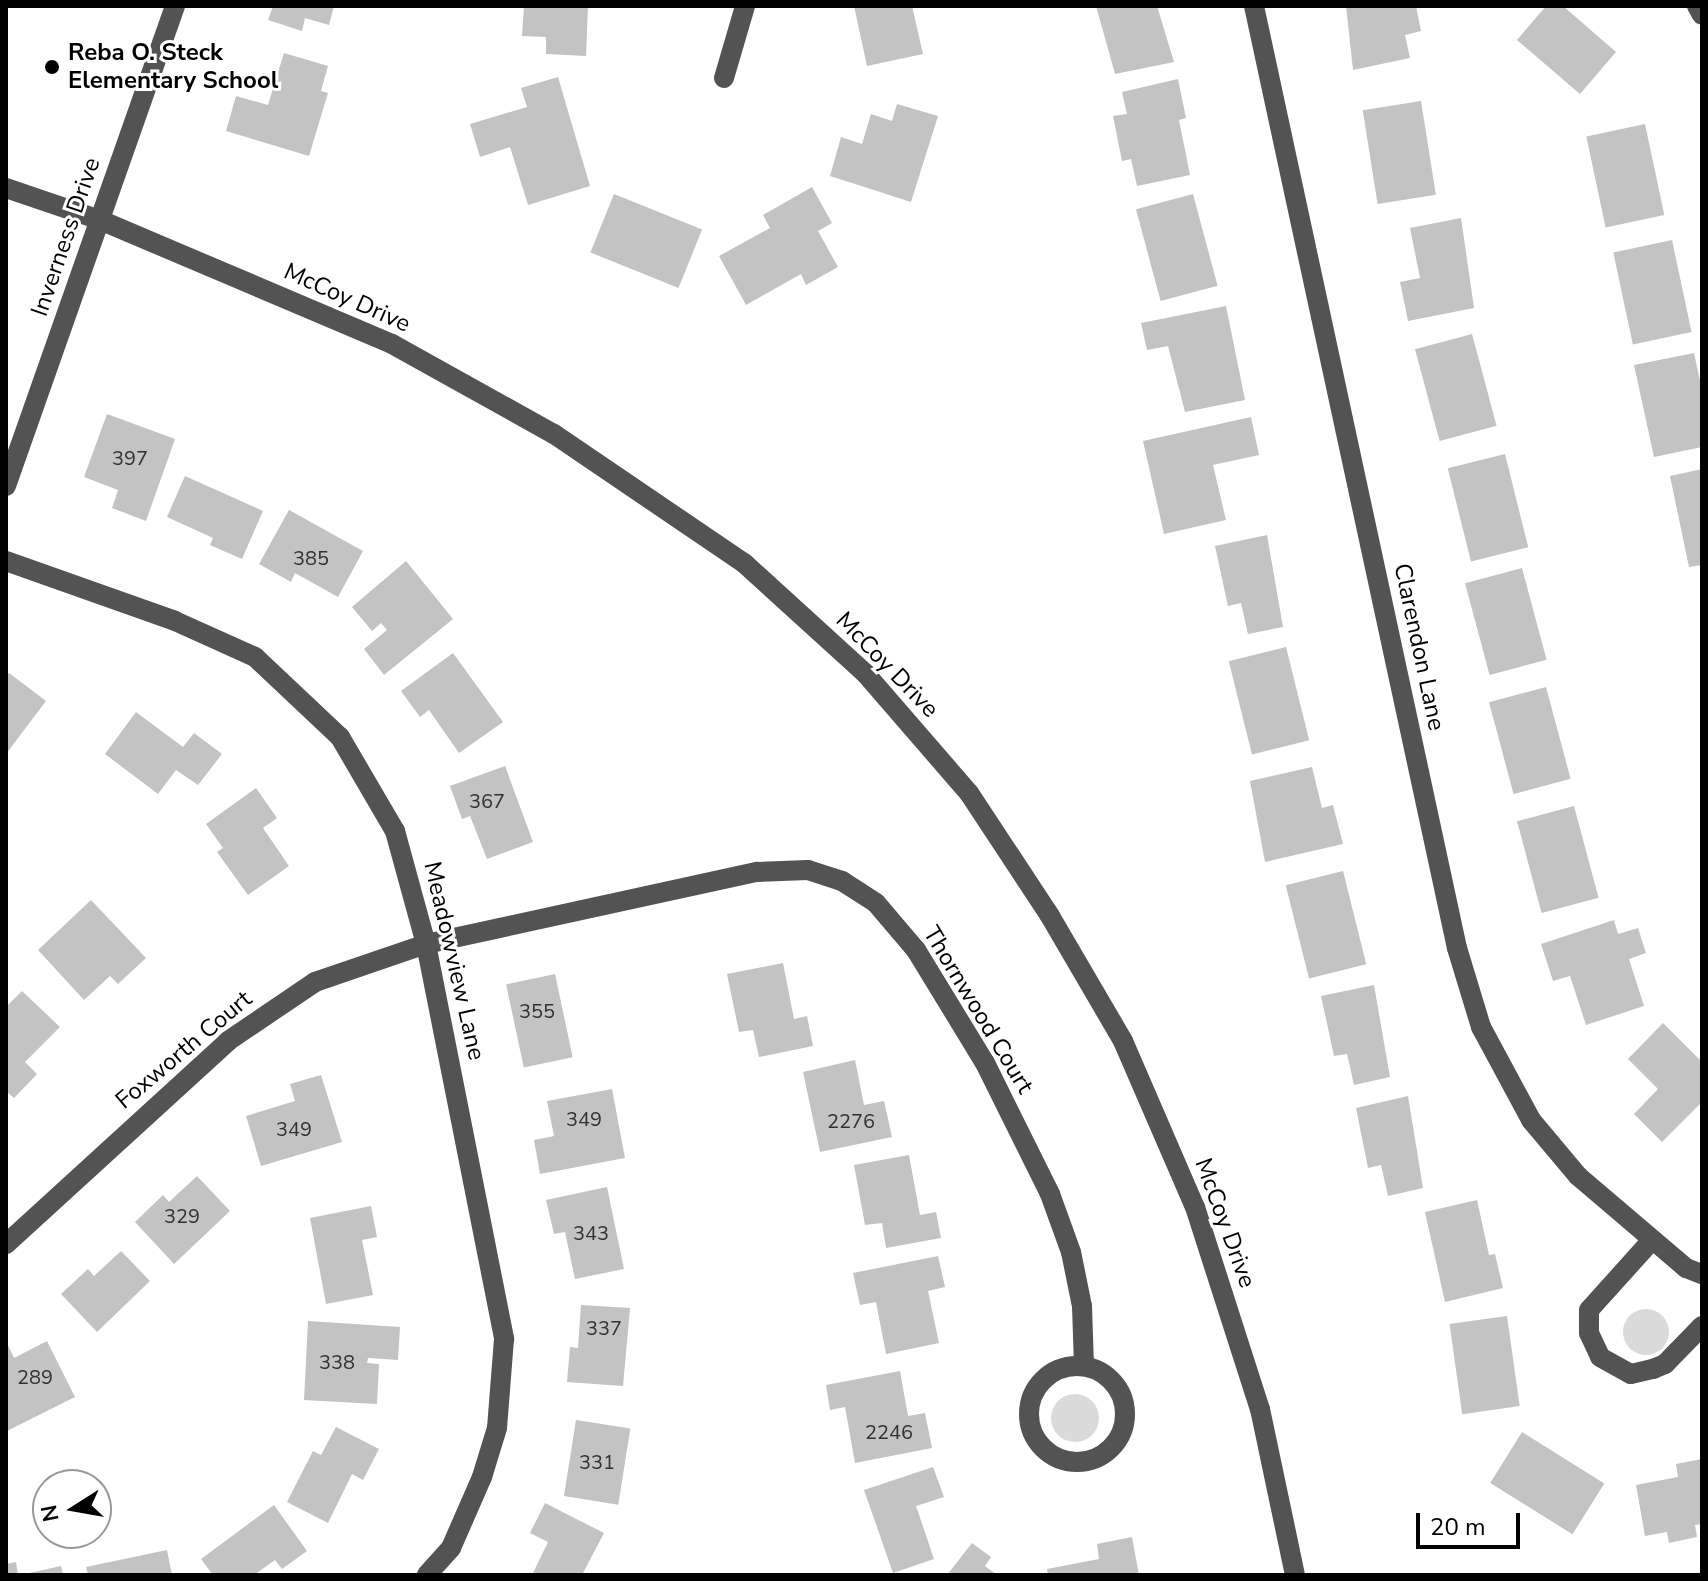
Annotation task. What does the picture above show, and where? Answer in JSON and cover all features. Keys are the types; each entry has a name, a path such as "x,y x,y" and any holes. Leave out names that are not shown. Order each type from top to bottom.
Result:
{"street":[{"name":"Inverness Drive","path":"6,486 175,6"},
{"path":"724,78 745,6"},
{"name":"Clarendon Lane","path":"1254,6 1468,990 1481,1027 1531,1120 1578,1176 1652,1240 1702,1274"},
{"path":"1697,6 1702,15"},
{"name":"McCoy Drive","path":"6,188 100,220 392,344 554,434 744,563 865,673 969,793 1050,916 1123,1041 1209,1250 1260,1409 1295,1575"},
{"name":"Meadowview Lane","path":"6,561 175,621 255,657 314,708 362,767 381,802 408,872 426,944 504,1339 497,1428 482,1477 451,1548 427,1575"},
{"name":"Thornwood Court","path":"426,944 757,872 808,870 842,881 876,903 916,950 985,1063 1050,1194 1071,1252 1082,1306 1084,1365"},
{"name":"Foxworth Court","path":"6,1244 183,1079 264,1015 315,982 426,944"},
{"path":"1652,1240 1589,1310 1589,1333 1600,1357 1631,1374 1653,1369 1665,1364 1702,1326"},
{"path":"1084,1365 1113,1380 1125,1409 1124,1425 1108,1452 1078,1462 1062,1460 1037,1441 1030,1426 1032,1395 1054,1371 1084,1365"}],"shaded area":[{"path":"1646,1309 1655,1310 1662,1316 1668,1323 1668,1341 1662,1348 1655,1354 1646,1355 1637,1354 1630,1348 1624,1341 1623,1332 1624,1323 1630,1316 1637,1310"},
{"path":"1075,1394 1092,1401 1099,1418 1092,1435 1075,1442 1058,1435 1051,1418 1058,1401"}],"building":[{"path":"273,6 334,6 329,25 305,18 302,31 268,20"},
{"path":"524,6 588,6 586,56 546,54 546,37 522,36"},
{"path":"854,6 912,6 923,54 867,66"},
{"path":"1096,6 1157,6 1174,62 1115,74"},
{"path":"1346,6 1416,6 1421,31 1405,35 1410,58 1353,70"},
{"path":"1546,6 1563,6 1616,52 1580,94 1517,40"},
{"path":"284,53 328,66 321,91 328,93 309,156 226,131 236,96 268,105"},
{"path":"558,77 590,186 528,205 510,147 480,157 470,124 527,107 521,88"},
{"path":"1178,79 1186,118 1179,120 1190,175 1137,186 1131,159 1122,161 1113,116 1127,114 1122,92"},
{"path":"1421,101 1436,195 1378,204 1363,110"},
{"path":"897,104 938,116 911,202 830,176 841,137 862,144 871,114 892,121"},
{"path":"1645,124 1664,215 1606,227 1586,136"},
{"path":"812,187 832,223 818,231 838,267 806,285 801,274 746,305 719,256 770,228 763,215"},
{"path":"614,194 702,230 678,288 590,252"},
{"path":"1193,194 1218,286 1161,301 1136,209"},
{"path":"1461,218 1474,308 1408,321 1400,282 1420,278 1410,228"},
{"path":"1672,240 1692,332 1633,344 1613,252"},
{"path":"1226,306 1245,400 1185,412 1168,346 1147,350 1141,323"},
{"path":"1472,334 1497,426 1440,441 1415,349"},
{"path":"1694,353 1702,390 1702,447 1654,457 1634,365"},
{"path":"107,414 175,439 146,521 112,508 118,490 84,477"},
{"path":"1251,417 1259,455 1213,465 1226,520 1164,534 1143,441"},
{"path":"1505,454 1528,547 1471,561 1448,468"},
{"path":"1702,469 1702,565 1689,567 1670,476"},
{"path":"185,476 263,511 242,559 210,545 213,538 167,517"},
{"path":"289,510 363,551 338,597 295,573 291,582 259,564"},
{"path":"1267,535 1283,627 1248,634 1241,603 1228,606 1215,546"},
{"path":"406,561 453,619 384,675 364,649 387,630 381,623 372,631 352,607"},
{"path":"1522,568 1547,660 1490,675 1465,583"},
{"path":"1286,647 1309,740 1252,754 1229,661"},
{"path":"453,653 503,722 459,753 429,710 420,717 401,691"},
{"path":"9,673 46,701 6,754 6,677"},
{"path":"1546,687 1571,779 1514,794 1489,702"},
{"path":"136,712 183,747 194,733 222,754 198,785 176,770 158,794 105,754"},
{"path":"505,766 533,842 487,859 470,816 462,819 450,786"},
{"path":"1312,767 1322,808 1333,805 1343,844 1265,862 1250,781"},
{"path":"256,788 277,818 263,828 289,866 248,895 217,852 223,848 206,824"},
{"path":"1574,806 1599,898 1542,913 1517,821"},
{"path":"1343,871 1366,964 1309,978 1286,885"},
{"path":"91,900 146,958 118,984 110,976 84,1000 38,950"},
{"path":"1614,920 1618,934 1638,928 1646,953 1629,959 1644,1006 1586,1025 1570,976 1553,981 1541,944"},
{"path":"783,963 794,1019 807,1016 813,1046 759,1057 753,1030 739,1032 727,974"},
{"path":"555,974 573,1057 524,1068 506,984"},
{"path":"1374,985 1390,1077 1354,1085 1347,1054 1334,1056 1321,996"},
{"path":"22,991 60,1027 25,1062 37,1074 14,1098 6,1091 6,1007"},
{"path":"1663,1023 1702,1062 1702,1102 1662,1142 1634,1114 1658,1089 1628,1059"},
{"path":"855,1060 864,1105 884,1101 892,1137 820,1152 803,1072"},
{"path":"321,1075 342,1142 261,1166 246,1116 295,1101 290,1084"},
{"path":"612,1089 625,1158 540,1174 534,1140 554,1136 547,1101"},
{"path":"1408,1096 1423,1188 1388,1196 1381,1165 1368,1168 1356,1108"},
{"path":"909,1155 920,1215 936,1212 941,1238 886,1248 882,1223 865,1225 854,1165"},
{"path":"197,1176 230,1211 174,1264 135,1222 163,1195 169,1202"},
{"path":"607,1187 624,1269 575,1279 565,1232 554,1234 546,1200"},
{"path":"1477,1200 1489,1255 1495,1254 1503,1288 1445,1302 1425,1212"},
{"path":"371,1206 377,1237 362,1240 373,1295 326,1304 310,1218"},
{"path":"121,1251 150,1281 97,1332 61,1294 88,1269 94,1276"},
{"path":"938,1256 945,1287 928,1291 939,1343 886,1354 876,1302 860,1305 853,1273"},
{"path":"581,1305 630,1308 623,1386 567,1382 570,1347 578,1348"},
{"path":"1507,1316 1520,1406 1462,1414 1450,1324"},
{"path":"308,1321 400,1327 398,1360 368,1358 367,1363 379,1364 377,1404 304,1400"},
{"path":"6,1341 14,1358 47,1341 75,1397 7,1431"},
{"path":"900,1371 908,1416 925,1413 932,1448 855,1463 845,1407 830,1410 826,1385"},
{"path":"576,1420 630,1429 618,1505 564,1496"},
{"path":"336,1427 379,1449 363,1480 352,1474 328,1523 287,1502 313,1451 321,1455"},
{"path":"1522,1432 1604,1483 1572,1534 1490,1483"},
{"path":"1702,1459 1702,1524 1695,1525 1697,1537 1669,1543 1667,1532 1645,1536 1636,1485 1678,1477 1676,1464"},
{"path":"933,1467 944,1497 916,1506 934,1559 893,1573 864,1490"},
{"path":"545,1503 604,1533 582,1575 532,1575 548,1542 530,1533"},
{"path":"274,1505 307,1551 282,1569 275,1560 254,1575 213,1575 201,1559"},
{"path":"1132,1537 1139,1575 1048,1575 1047,1569 1099,1559 1097,1544"},
{"path":"972,1543 991,1557 985,1566 997,1575 947,1575"},
{"path":"167,1550 172,1575 88,1575 86,1567"},
{"path":"16,1562 18,1575 6,1575 6,1564"},
{"path":"61,1566 63,1575 25,1575 25,1574"}],"place":[{"name":"Reba O. Steck Elementary School","path":"52,67"}]}
